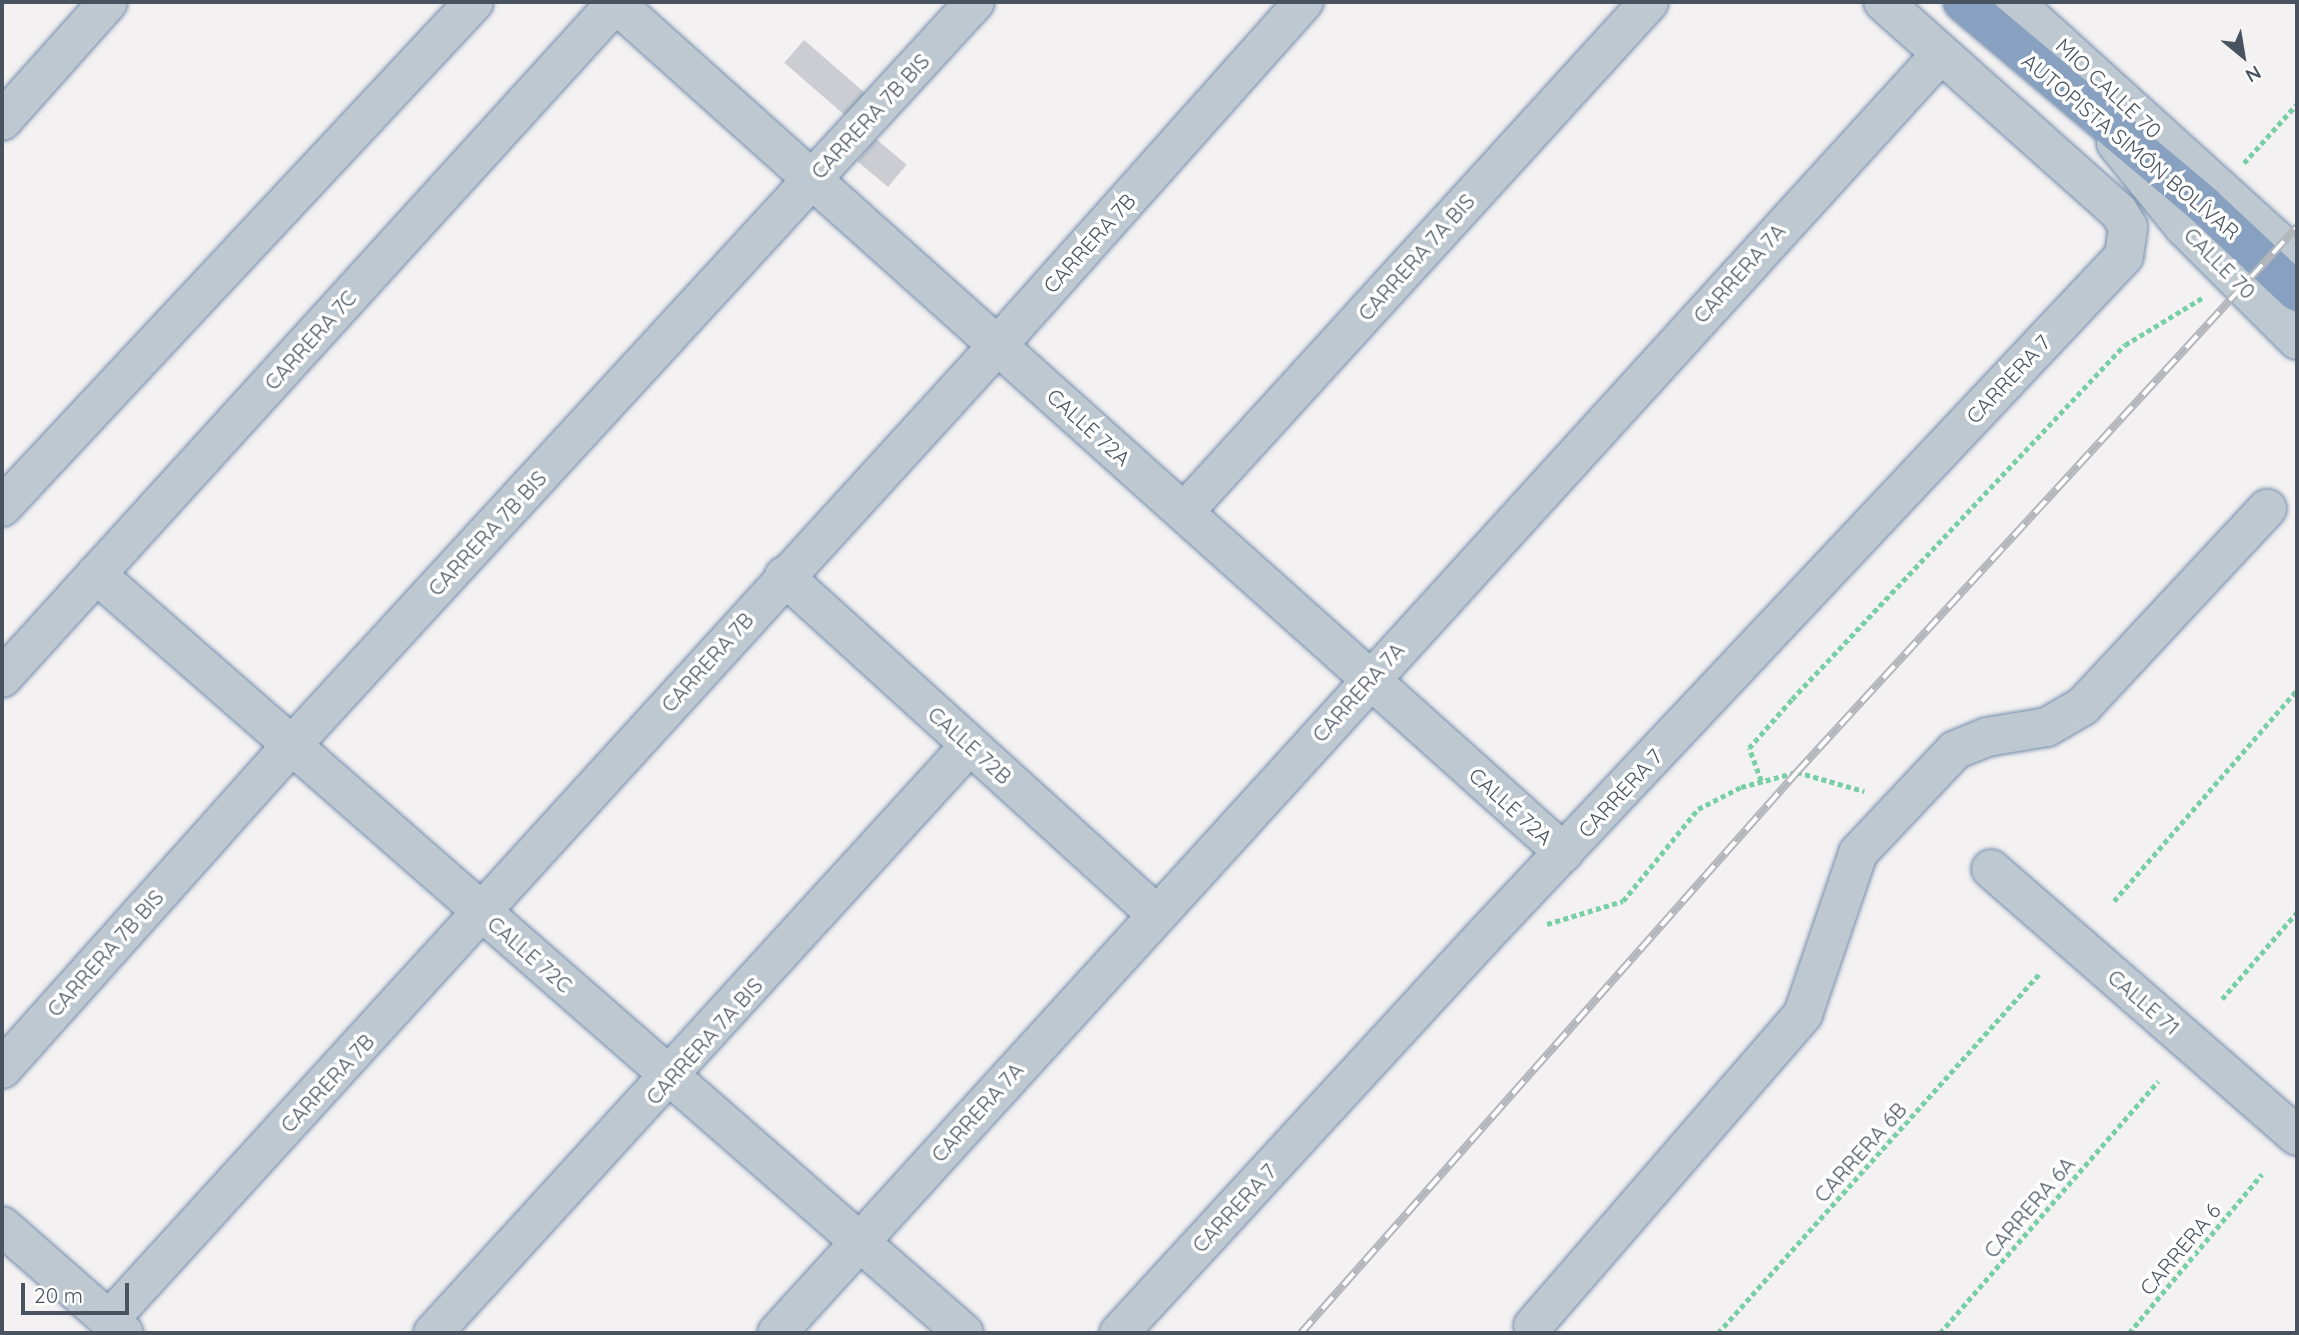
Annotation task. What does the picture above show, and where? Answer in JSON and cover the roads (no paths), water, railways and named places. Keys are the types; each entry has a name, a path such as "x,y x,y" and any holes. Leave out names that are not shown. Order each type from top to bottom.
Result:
{"highway":[{"name":"AUTOPISTA SIMÓN BOLÍVAR","path":"1963,2 2095,117 2204,205 2297,292"}],"street":[{"path":"2,121 108,2"},
{"path":"2,507 474,2"},
{"name":"CALLE 72A","path":"616,2 1564,853"},
{"name":"CARRERA 7C","path":"2,678 616,2"},
{"name":"CARRERA 7B BIS","path":"2,1069 292,745 975,2"},
{"name":"CARRERA 7B","path":"116,1327 783,576 998,345 1304,2"},
{"name":"CARRERA 7A BIS","path":"1184,512 1649,2"},
{"path":"1883,2 1941,54"},
{"name":"MIO CALLE 70","path":"2014,2 2297,259"},
{"name":"CARRERA 7","path":"1119,1333 1564,853 2124,256 2129,228 2119,212 1941,54"},
{"name":"CARRERA 7A","path":"778,1333 1156,914 1941,54"},
{"name":"CALLE 70","path":"2095,117 2184,227 2297,340"},
{"path":"1533,1326 1803,1014 1857,853 1955,750 1987,737 2047,727 2083,706 2267,509"},
{"name":"CALLE 72C","path":"96,574 964,1333"},
{"name":"CALLE 72B","path":"783,576 1156,914"},
{"name":"CARRERA 7A BIS","path":"433,1333 671,1077 970,745"},
{"name":"CALLE 71","path":"1991,869 2297,1136"},
{"path":"2,1226 116,1327"}],"railway":[{"path":"1301,1333 1797,772 2297,227"}]}
